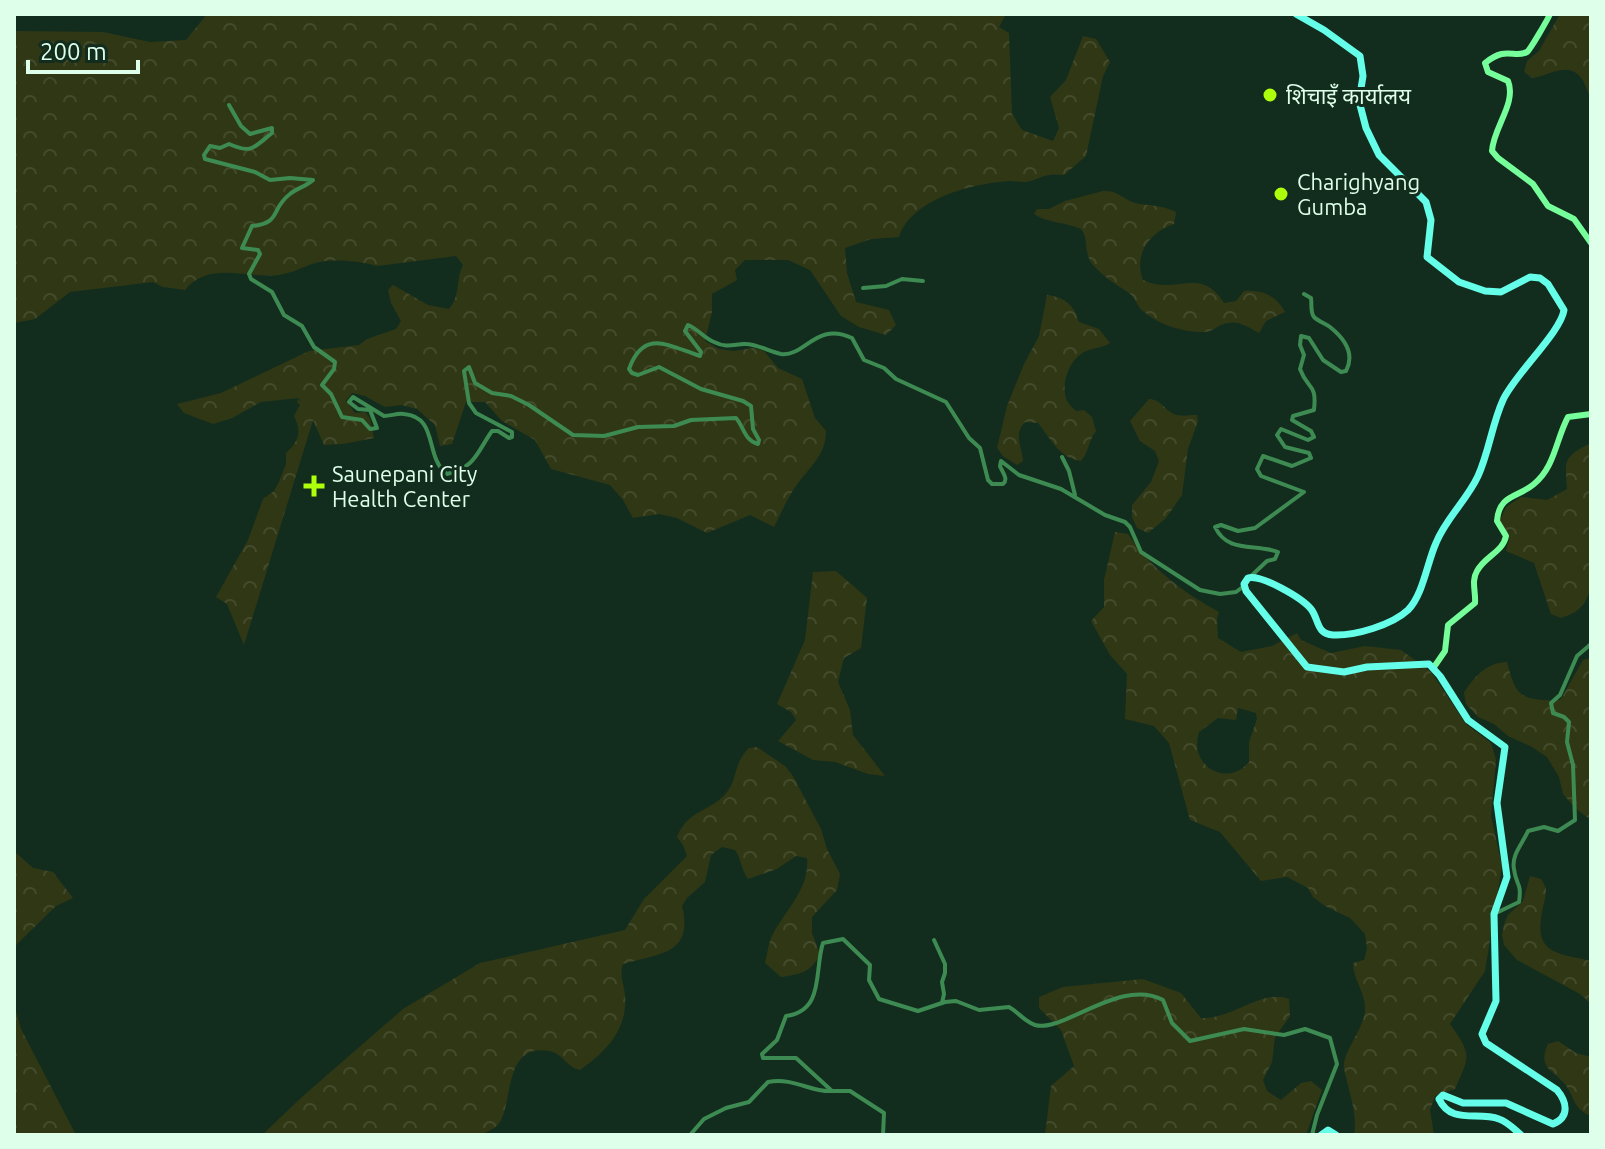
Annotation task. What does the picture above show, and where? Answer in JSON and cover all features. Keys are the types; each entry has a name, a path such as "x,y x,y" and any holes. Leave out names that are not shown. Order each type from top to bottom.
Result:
{"main road":[{"path":"1296,14 1334,36 1360,56 1363,76 1359,101 1366,128 1379,155 1426,202 1431,220 1426,250 1428,258 1459,282 1485,291 1501,292 1530,277 1540,278 1561,302 1564,312 1558,325 1503,401 1478,476 1446,522 1414,600 1404,613 1379,626 1328,634 1320,629 1312,610 1304,602 1261,578 1250,577 1244,586 1309,668 1344,672 1421,663 1434,667 1468,720 1505,747 1497,803 1507,877 1494,914 1496,1001 1482,1034 1486,1043 1557,1090 1564,1099 1566,1111 1562,1119 1553,1124 1506,1103 1463,1103 1443,1095 1439,1099 1449,1111 1465,1117 1500,1119 1521,1135"},
{"path":"1550,14 1529,51 1504,52 1485,63 1488,72 1508,81 1511,91 1492,151 1533,184 1548,206 1574,219 1591,243"},
{"path":"1434,667 1445,651 1447,628 1451,621 1475,603 1475,573 1504,545 1506,536 1497,521 1501,506 1540,478 1552,459 1568,417 1591,414"},
{"path":"1321,1135 1328,1130 1336,1135"}],"street":[{"path":"229,105 241,126 250,134 272,128 272,133 250,150 229,144 220,148 210,146 205,159 255,172 270,180 313,180 290,194 267,225 252,226 242,248 258,250 260,254 249,274 251,279 272,292 284,315 302,326 314,347 335,362 330,378 322,385 331,394 342,417 362,420 370,429 377,428 370,410 358,409 349,402 353,397 384,416 400,413 412,415 430,432 434,458 438,467 447,474 461,471 471,463 492,431 512,437 512,432 476,413 469,403 464,371 469,367 475,383 492,393 511,396 529,405 573,435 604,436 638,427 736,418 741,429 752,442 758,444 751,406 743,401 701,389 659,367 638,375 632,373 629,369 641,347 657,342 700,356 701,352 685,331 688,325 711,342 725,347 746,343 782,354 791,353 826,334 848,335 864,360 946,402 969,438 980,448 988,480 992,484 1005,482 1001,461 1019,475 1075,495 1105,515 1125,522 1141,552 1188,584 1212,594 1236,592 1244,586"},
{"path":"863,288 886,286 902,279 923,281"},
{"path":"1250,577 1267,561 1275,559 1278,552 1237,547 1226,541 1215,527 1221,525 1238,531 1255,528 1303,494 1301,489 1284,486 1261,476 1257,469 1263,456 1292,466 1311,458 1309,453 1285,447 1277,435 1281,429 1308,440 1314,437 1311,431 1292,420 1293,416 1314,410 1316,398 1316,393 1300,369 1304,355 1301,336 1309,338 1323,360 1341,372 1346,371 1349,364 1346,344 1330,327 1315,318 1311,298 1304,294"},
{"path":"1062,457 1075,495"},
{"path":"1494,914 1519,902 1522,889 1513,869 1515,854 1528,831 1544,827 1558,831 1575,820 1573,765 1567,742 1569,722 1551,712 1551,703 1560,695 1577,656 1591,644"},
{"path":"832,1091 796,1058 763,1058 762,1054 777,1040 786,1016 804,1011 809,1005 818,981 823,943 843,939 867,960 870,965 869,980 879,999 918,1011 956,1001 979,1010 1009,1007 1038,1026 1114,999 1146,995 1163,1000 1172,1023 1190,1041 1244,1029 1284,1035 1305,1029 1315,1031 1330,1038 1337,1064 1312,1135"},
{"path":"934,940 945,964 942,1003"},
{"path":"690,1135 704,1119 726,1108 749,1102 768,1082 798,1082 821,1091 850,1091 884,1113 883,1135"}],"green space":[{"path":"207,14 1006,14 999,27 1009,33 1012,114 1022,130 1053,141 1059,128 1050,97 1066,80 1083,36 1096,39 1110,62 1103,76 1086,156 1064,175 1023,182 995,182 962,190 916,212 899,237 871,239 845,248 847,273 856,302 889,310 896,325 886,335 859,327 841,316 810,270 788,260 745,260 735,270 737,280 712,294 712,312 705,341 719,349 734,351 753,348 764,351 778,368 802,379 815,418 826,431 820,454 793,491 774,527 750,515 707,533 677,518 659,514 633,518 610,485 551,469 535,440 502,421 485,402 466,402 452,444 440,446 435,425 417,409 401,405 385,407 352,393 346,401 355,413 365,412 370,418 374,438 324,445 313,420 244,645 227,604 216,597 248,540 263,499 274,491 279,482 286,464 286,453 298,436 294,416 300,405 298,399 301,401 299,398 261,402 232,418 213,424 184,413 177,404 221,393 309,351 359,345 396,329 401,321 388,290 393,285 428,305 449,309 463,265 456,256 377,266 330,261 266,276 217,273 195,281 185,290 163,287 153,282 70,292 35,319 14,323 14,31 103,32 150,42 186,40"},
{"path":"1560,14 1591,14 1591,97 1577,73 1565,70 1532,78 1524,72 1527,61 1539,51"},
{"path":"1103,191 1116,193 1135,203 1176,212 1174,224 1151,238 1142,253 1140,270 1143,280 1167,285 1197,283 1215,292 1224,303 1236,301 1244,291 1257,291 1273,298 1285,312 1266,321 1259,333 1235,323 1207,332 1187,331 1150,317 1131,295 1091,262 1081,229 1034,214 1037,209 1049,209 1065,201"},
{"path":"1047,295 1068,303 1079,322 1099,329 1110,343 1080,355 1065,380 1068,402 1076,411 1084,410 1092,417 1096,431 1081,461 1061,452 1038,423 1025,422 1019,431 1023,461 1017,465 997,448 1007,406 1039,336"},
{"path":"1149,399 1157,401 1174,414 1197,415 1198,421 1188,449 1182,495 1166,518 1148,533 1137,528 1132,517 1132,505 1151,482 1159,461 1155,451 1140,441 1130,421"},
{"path":"1591,443 1589,593 1579,609 1561,618 1551,614 1534,563 1506,551 1509,539 1500,521 1506,507 1521,497 1547,500 1567,489 1568,460"},
{"path":"1115,532 1128,534 1168,578 1219,612 1218,638 1241,652 1272,646 1297,633 1301,640 1331,653 1365,646 1401,650 1431,672 1466,724 1491,743 1496,760 1491,816 1502,866 1485,971 1450,1024 1465,1049 1466,1062 1455,1089 1435,1096 1430,1110 1434,1135 1354,1135 1354,1110 1344,1062 1364,1017 1364,998 1353,963 1364,960 1367,949 1365,934 1350,918 1325,906 1313,897 1308,888 1287,877 1261,881 1220,832 1190,820 1169,743 1154,726 1125,719 1127,674 1110,655 1091,621 1104,607 1104,580","holes":["1238,708 1256,713 1249,742 1249,762 1231,773 1221,773 1204,764 1197,744 1199,732 1218,718 1236,720"]},
{"path":"836,571 867,598 861,648 844,658 838,682 850,710 853,735 885,776 868,774 835,762 813,760 778,741 796,720 791,712 777,704 805,640 813,572"},
{"path":"1591,658 1591,820 1563,794 1559,777 1547,757 1478,717 1466,704 1464,693 1482,672 1507,662 1514,684 1526,697 1558,700 1583,660"},
{"path":"757,747 785,766 793,776 840,874 837,890 812,917 812,933 820,954 809,969 781,977 765,963 771,938 804,880 807,858 796,856 777,869 748,879 735,850 722,847 711,855 705,882 682,906 683,934 678,943 661,954 623,964 623,1019 606,1047 580,1070 549,1051 525,1055 513,1074 501,1120 492,1129 481,1135 262,1135 403,1009 480,963 625,930 644,899 687,856 677,837 687,821 727,792 744,754 749,748"},
{"path":"14,851 33,868 53,872 73,898 56,906 14,947"},
{"path":"1530,876 1541,879 1546,888 1540,931 1548,947 1591,961 1591,1004 1580,994 1517,960 1504,945 1504,924 1508,915 1523,901"},
{"path":"1143,979 1181,993 1201,1018 1224,1014 1268,998 1289,999 1290,1016 1275,1037 1272,1062 1263,1080 1267,1091 1281,1100 1301,1083 1311,1081 1322,1090 1306,1135 1045,1135 1051,1086 1074,1066 1061,1030 1039,1008 1039,997 1063,987"},
{"path":"14,1004 21,1029 76,1135 14,1135"},
{"path":"1558,1041 1576,1053 1591,1057 1591,1116 1578,1108 1563,1081 1546,1065 1544,1059 1548,1044"}],"place":[{"name":"शिचाइँ कार्यालय","path":"1270,95"},
{"name":"Charighyang Gumba","path":"1281,194"},
{"name":"Saunepani City Health Center","path":"314,486"}]}
